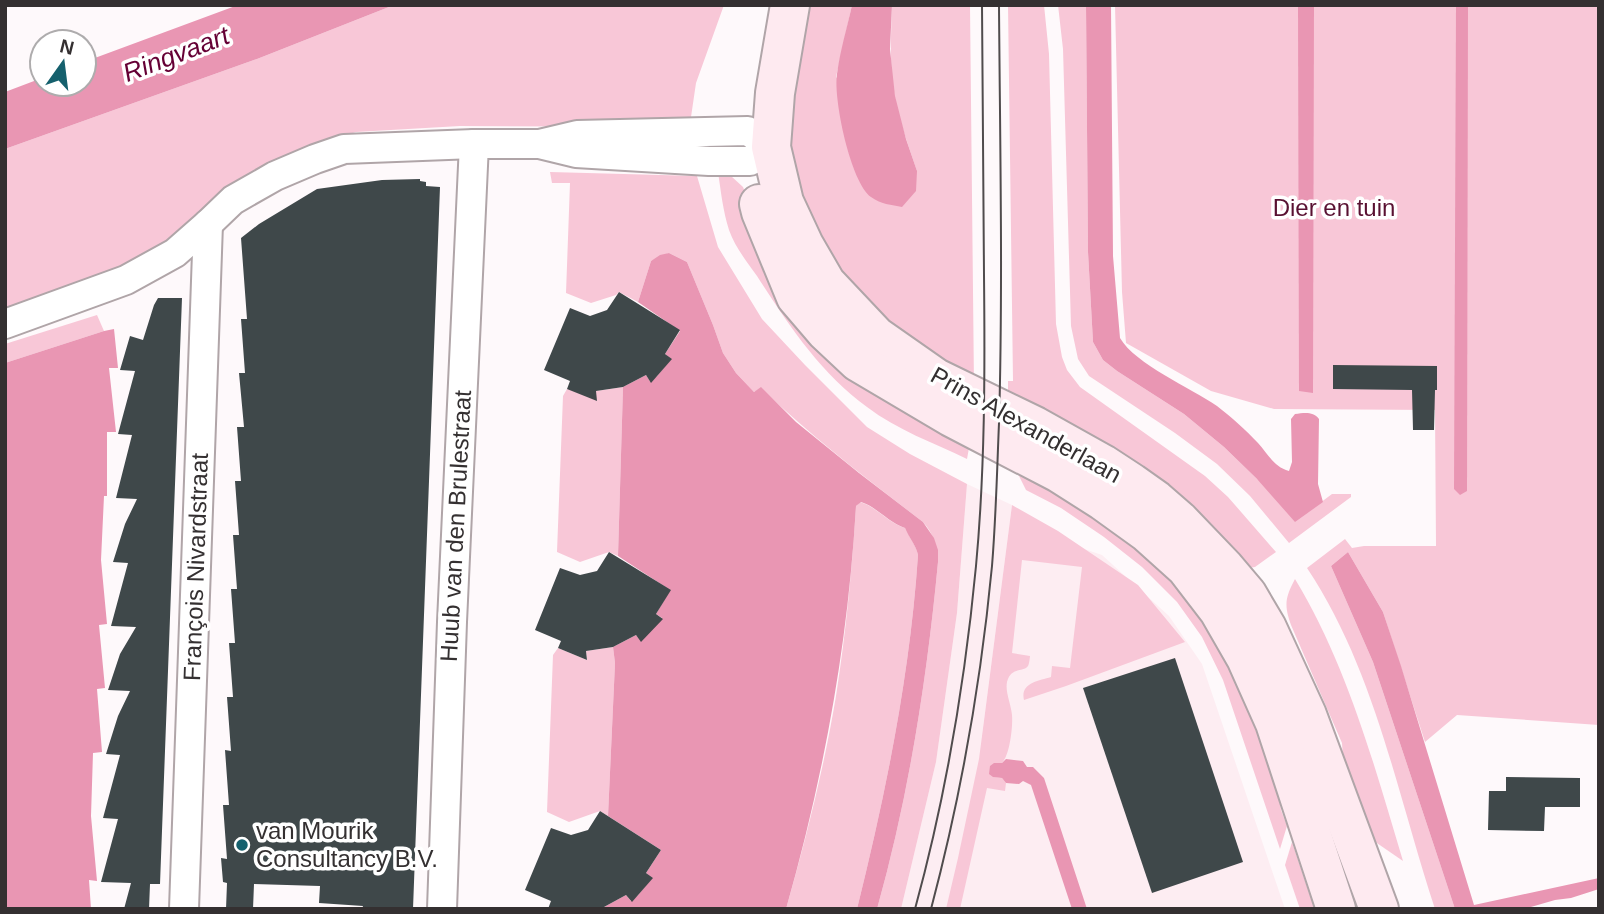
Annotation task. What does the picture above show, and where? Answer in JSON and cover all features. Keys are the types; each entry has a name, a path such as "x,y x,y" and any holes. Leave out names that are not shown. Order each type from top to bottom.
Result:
{"main road":[{"name":"Prins Alexanderlaan","path":"781,5 750,95 761,212 796,297 826,332 858,362 951,417 1103,500 1146,532 1186,568 1219,611 1246,658 1275,723 1336,909"},
{"name":"Prins Alexanderlaan","path":"790,5 775,93 756,146 804,246 827,283 876,336 936,378 1035,426 1103,464 1156,500 1179,520 1247,594 1267,628 1307,715 1379,909"}],"street":[{"path":"5,324 126,281 175,253 233,200 275,176 344,149 539,144 577,135 756,146"},
{"name":"Huub van den Brulestraat","path":"442,909 474,144"},
{"name":"François Nivardstraat","path":"184,909 208,224"}],"shaded area":[{"path":"967,484 1012,505 980,751 1013,525 1102,555 1169,616 1202,664 1285,909 901,909 936,762 957,613"}],"green space":[{"path":"394,5 724,5 696,83 691,117 685,127 460,126 356,132 299,150 226,191 178,235 145,256 5,308 5,149 257,59"},
{"path":"810,5 852,5 836,77 917,171 899,117 893,87 892,5 970,5 974,386 858,302 817,241 790,157 787,88 802,16"},
{"path":"1008,5 1044,5 1049,54 1056,324 1067,370 1080,387 1205,476 1228,497 1276,552 1255,567 1249,568 1008,402 1008,381 1013,381"},
{"path":"1058,5 1086,5 1088,252 1093,342 1103,360 1184,414 1257,479 1308,512 1332,494 1351,494 1351,497 1289,543 1250,496 1217,464 1089,376 1078,359 1071,326 1063,49"},
{"name":"Dier en tuin","path":"1115,5 1599,5 1599,725 1457,715 1425,742 1383,612 1348,552 1331,566 1373,662 1455,909 1435,909 1367,690 1330,607 1307,568 1345,539 1352,548 1436,546 1435,410 1274,409 1211,391 1126,343 1122,292"},
{"path":"719,171 731,176 743,187 766,244 971,437 967,459 879,415 850,394 820,363 793,330 734,242 725,216"},
{"path":"550,172 697,176 718,247 762,319 867,427 910,454 967,484 957,613 936,762 901,909 877,909 907,780 922,693 938,562 932,536 923,522 820,441 761,388 754,392 736,373 723,353 687,262 669,253 651,261 638,302 619,292 591,303 566,293 570,183 552,183"},
{"path":"97,315 104,331 5,363 5,344"},
{"path":"623,387 618,556 609,552 580,562 557,552 563,396 567,389 596,391"},
{"path":"1014,466 1060,484 1191,587 1266,724 1281,810 1287,826 1280,849 1223,680 1202,637 1177,602 1142,567 1061,508 1026,490"},
{"path":"860,502 905,528 918,555 909,644 895,733 857,909 786,909 814,803 831,723 846,625 856,506"},
{"path":"1012,505 1058,531 1138,585 1185,642 1024,700 1023,694 1027,686 1051,677 1052,666 1070,668 1082,567 1022,560 1012,653 1030,657 1028,666 1011,674 1007,682 1012,715 1010,740 1005,759 1002,763 994,763 994,777 1002,778 1006,783 1005,791 987,788 960,909 946,909 979,759"},
{"path":"1295,579 1330,646 1358,716 1403,861 1371,839 1345,789 1342,743 1287,612 1287,597"},
{"path":"613,647 615,663 608,816 600,811 569,822 547,812 553,655 558,648 587,660 586,651"},
{"path":"1292,842 1314,908 1300,909 1285,865"}],"water":[{"name":"Ringvaart","path":"238,5 394,5 257,59 5,149 5,92 28,83 28,98 98,98 98,57"},
{"path":"852,5 892,5 890,49 895,96 917,171 916,191 902,207 878,201 864,189 850,159 845,140 836,86"},
{"path":"1086,5 1111,5 1113,256 1120,338 1127,348 1150,366 1222,410 1253,438 1275,463 1289,471 1292,462 1291,419 1295,414 1302,413 1317,416 1318,484 1323,502 1295,522 1224,447 1184,414 1103,360 1093,342 1088,252"},
{"path":"1298,5 1314,5 1313,393 1299,391"},
{"path":"1456,5 1468,5 1467,491 1460,495 1454,489"},
{"path":"669,253 687,262 723,353 736,373 754,392 761,387 796,422 923,522 934,538 938,550 928,650 915,737 877,909 857,909 878,821 903,689 918,555 905,528 861,502 856,506 847,608 823,759 786,909 604,907 626,895 631,901 638,895 652,878 646,873 661,850 608,816 615,663 613,647 636,635 641,641 662,618 656,614 670,590 618,556 623,387 646,375 650,381 657,376 671,359 665,354 680,331 638,302 651,261"},
{"path":"114,329 118,368 109,368 116,432 107,432 107,496 104,496 101,560 107,624 99,625 105,688 97,689 102,752 93,753 91,816 97,881 89,880 91,909 5,909 5,363"},
{"path":"1348,552 1383,612 1474,905 1599,878 1599,889 1524,909 1455,909 1373,662 1331,566"},
{"path":"1006,759 1023,761 1027,767 1033,767 1044,778 1087,909 1072,909 1031,785 1023,781 1019,784 1006,783 1002,778 989,774 990,766"}],"building":[{"path":"420,179 426,182 426,186 440,187 413,909 362,909 363,906 319,903 320,886 254,884 253,909 226,909 227,883 223,882 221,858 227,859 223,805 229,805 225,750 231,751 227,697 233,697 229,643 235,643 231,589 237,589 233,535 239,535 235,481 241,481 237,427 244,427 239,373 245,373 241,319 247,319 241,238 317,189 382,180"},
{"path":"619,292 680,330 665,354 672,359 651,383 646,375 623,387 596,391 597,401 567,389 570,381 544,370 570,308 590,316 607,310"},
{"path":"158,298 182,298 160,884 150,884 149,909 124,909 131,883 101,882 118,819 103,818 120,755 106,754 118,716 130,691 108,690 120,654 136,627 111,626 128,563 113,562 125,524 137,499 116,498 132,435 118,434 135,371 120,370 130,336 143,340"},
{"path":"1333,365 1437,366 1434,430 1413,430 1412,390 1333,389"},
{"path":"609,552 671,590 656,614 663,619 641,642 636,635 613,647 586,651 587,660 558,648 561,641 535,630 560,568 580,575 597,571"},
{"path":"1175,658 1243,862 1152,893 1083,688"},
{"path":"1506,777 1580,778 1580,807 1545,807 1544,831 1488,830 1489,791 1506,791"},
{"path":"600,811 661,850 646,873 653,878 632,902 626,895 604,907 548,909 551,901 525,890 551,828 571,835 588,830"}],"tram line":[{"path":"915,909 953,739 966,653 979,530 984,384 982,5"},
{"path":"931,909 969,739 982,653 993,548 1001,319 999,5"}],"place":[{"name":"van Mourik Consultancy B.V.","path":"242,845"}]}
